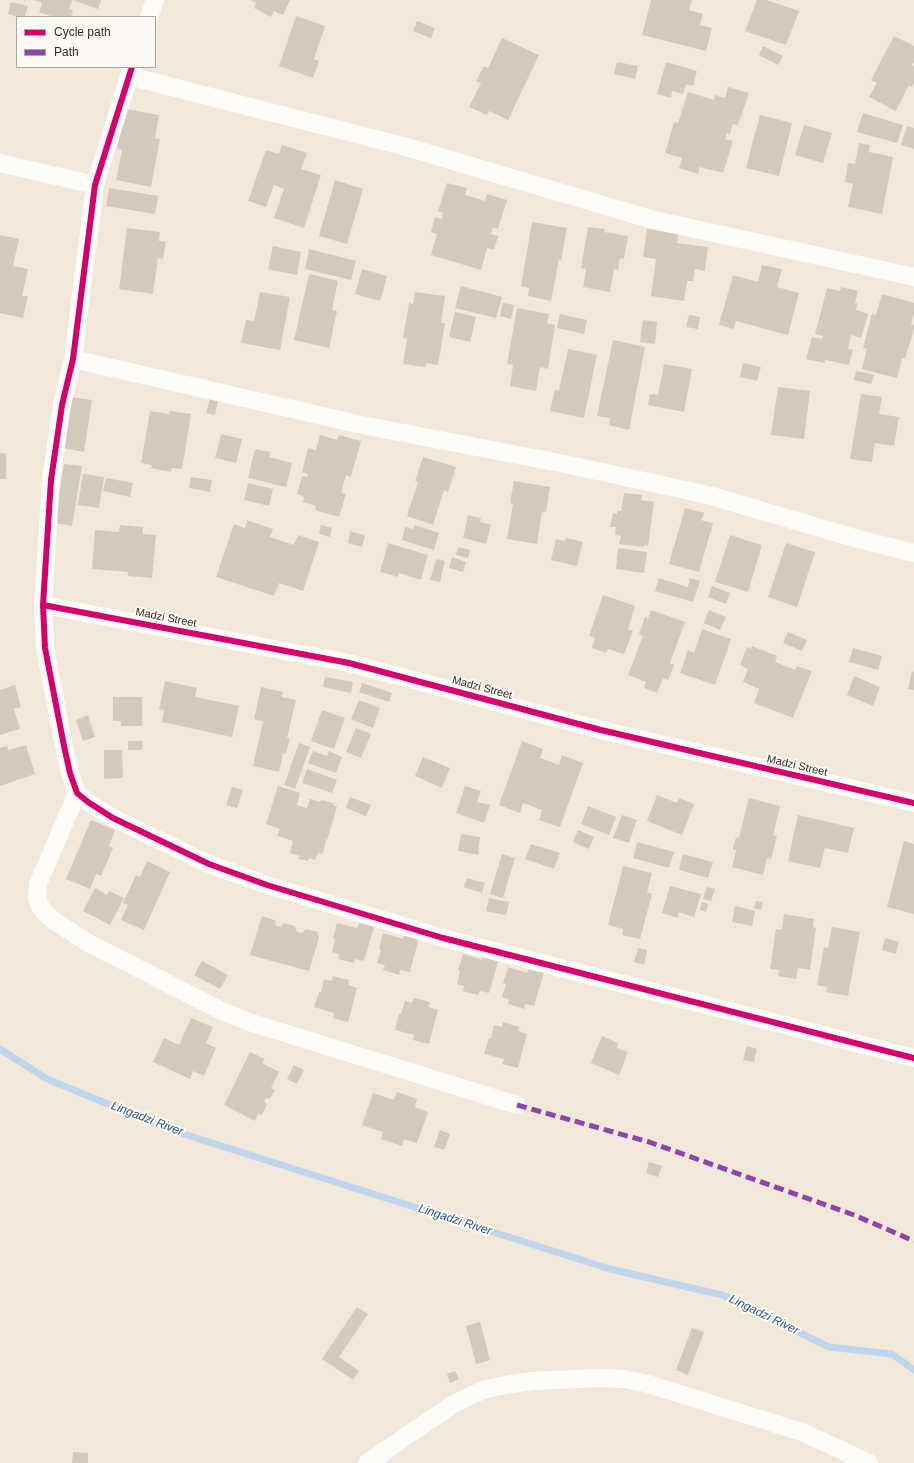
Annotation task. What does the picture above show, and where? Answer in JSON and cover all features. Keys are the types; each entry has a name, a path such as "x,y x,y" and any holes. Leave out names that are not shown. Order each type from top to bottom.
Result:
{"street":[{"path":"149,16 155,0"},
{"path":"914,277 650,218 403,146 130,72 94,184 73,359 62,405 51,480 43,605 45,648 70,773 77,793 113,818 209,864 267,885 443,938 914,1058"},
{"path":"0,163 94,184"},
{"path":"73,359 362,425 565,464 708,495 851,538 914,553"},
{"name":"Madzi Street","path":"43,605 349,663 602,730 914,803"},
{"path":"77,793 38,884 37,898 42,910 54,921 90,944 220,1010 250,1022 517,1105"},
{"path":"367,1463 452,1405 483,1390 532,1381 599,1378 623,1379 645,1383 802,1432 869,1463"}],"building":[{"path":"33,0 72,0 69,9 73,10 71,16 51,16 39,12 42,3"},
{"path":"72,0 101,0 98,9"},
{"path":"251,0 290,0 283,15 274,11 271,17 254,8 256,3"},
{"path":"651,0 692,0 689,10 703,14 700,25 712,28 706,51 642,35"},
{"path":"757,0 767,0 799,11 786,45 745,31"},
{"path":"11,2 28,6 25,16 16,16 8,14"},
{"path":"296,16 325,26 314,59 319,61 313,78 279,66"},
{"path":"417,21 435,28 431,38 413,31"},
{"path":"894,36 914,46 914,62 912,65 914,66 914,83 912,87 909,85 896,111 869,97 877,83 871,80"},
{"path":"502,38 539,55 508,120 489,111 487,115 469,107 481,83 476,81 484,66 488,68"},
{"path":"763,46 783,56 778,65 759,55"},
{"path":"617,62 638,66 635,79 614,74"},
{"path":"666,62 697,71 693,86 686,84 683,94 672,91 671,98 657,94"},
{"path":"728,87 749,93 738,125 733,124 730,134 727,133 725,139 733,141 723,173 700,167 698,174 679,168 682,158 665,153 674,122 678,123 688,92 714,100 715,95 725,98"},
{"path":"125,109 159,115 155,138 160,139 151,187 116,180 122,150 117,149"},
{"path":"863,113 903,125 897,143 857,132"},
{"path":"760,115 792,123 779,176 746,168"},
{"path":"804,125 832,133 823,163 795,155"},
{"path":"907,126 914,128 914,149 901,145"},
{"path":"859,143 870,145 869,152 893,157 882,214 848,207 853,184 845,182 848,163 855,164"},
{"path":"282,145 307,153 301,169 321,175 304,228 274,218 284,189 274,185 266,207 248,201 266,150 279,154"},
{"path":"335,180 363,189 347,244 319,236"},
{"path":"447,183 467,188 465,195 485,201 487,194 507,200 498,229 493,227 491,234 498,236 494,250 487,248 481,270 431,255 437,234 431,232 435,217 442,219 443,213 438,211"},
{"path":"109,188 158,196 155,214 106,206"},
{"path":"532,222 567,228 551,301 528,296 529,288 521,286"},
{"path":"588,227 605,229 604,232 628,236 624,259 620,258 618,270 614,269 610,292 583,287 586,269 581,268"},
{"path":"127,228 160,232 159,241 166,242 163,259 158,258 153,294 119,289"},
{"path":"647,229 678,234 677,243 708,247 705,271 695,269 693,281 687,281 684,301 651,296 656,259 643,257"},
{"path":"0,235 19,239 13,266 28,269 22,296 28,296 23,318 0,313"},
{"path":"273,246 301,252 297,275 268,269"},
{"path":"309,249 356,261 351,280 305,269"},
{"path":"762,265 782,269 777,287 799,293 788,335 736,321 734,329 719,325 733,275 758,282"},
{"path":"362,269 387,276 380,301 355,294"},
{"path":"309,274 338,281 332,310 337,311 329,348 294,340"},
{"path":"461,286 502,297 496,318 455,308"},
{"path":"841,287 858,291 855,303 857,303 856,310 868,314 861,338 851,335 848,349 853,350 849,365 825,360 825,363 806,359 812,337 822,339 823,336 815,334 827,288 840,291"},
{"path":"260,292 290,297 280,350 241,343 246,320 254,321"},
{"path":"415,292 445,296 441,323 445,323 438,365 426,363 425,367 403,364 407,339 403,338 409,303 413,304"},
{"path":"882,294 914,303 914,313 911,324 914,325 914,328 905,359 902,358 897,378 862,369 867,349 863,348 872,314 876,315"},
{"path":"503,303 514,305 511,319 500,316"},
{"path":"517,308 549,314 547,323 555,325 548,369 540,367 536,391 510,386 513,365 507,364"},
{"path":"455,312 476,317 470,342 449,337"},
{"path":"560,314 587,320 584,334 557,328"},
{"path":"689,315 700,317 698,329 686,327"},
{"path":"643,320 657,322 655,344 640,342"},
{"path":"613,340 645,347 629,430 609,425 610,418 597,416"},
{"path":"568,349 597,355 584,418 550,411 555,390 559,391"},
{"path":"743,363 761,367 757,381 740,377"},
{"path":"664,364 692,369 684,412 648,405 650,394 658,395"},
{"path":"856,371 874,375 871,384 854,380"},
{"path":"778,387 810,391 804,439 771,435"},
{"path":"861,394 882,397 879,414 899,417 894,446 875,443 872,462 850,459"},
{"path":"211,395 219,397 215,415 206,413"},
{"path":"71,397 92,400 84,452 63,448"},
{"path":"150,411 169,414 170,411 191,414 182,469 172,468 171,472 151,468 152,465 141,463"},
{"path":"221,434 242,439 236,463 215,458"},
{"path":"320,435 337,440 339,435 361,441 351,477 346,475 341,493 346,494 339,517 315,510 316,506 303,502 304,497 297,494 302,476 307,477 308,474 302,472 308,448 316,450"},
{"path":"255,449 270,452 269,457 292,463 286,487 248,478"},
{"path":"0,453 6,454 6,479 0,479"},
{"path":"423,457 456,467 448,492 444,490 433,525 407,516 418,482 415,481"},
{"path":"64,464 82,466 72,526 54,523"},
{"path":"83,474 104,477 99,508 78,505"},
{"path":"191,477 212,480 210,492 189,488"},
{"path":"106,478 133,483 130,497 103,491"},
{"path":"514,481 550,487 546,512 542,512 537,544 507,539 513,504 510,503"},
{"path":"248,483 273,489 269,506 244,500"},
{"path":"624,493 642,495 641,500 654,502 648,546 644,545 644,547 619,544 621,536 615,535 616,527 610,527 613,513 617,514 617,511 621,511"},
{"path":"685,508 704,513 701,520 713,523 699,572 669,564"},
{"path":"468,515 481,518 480,522 491,525 486,544 463,538"},
{"path":"247,520 273,529 270,537 294,545 298,535 319,542 303,591 279,583 274,596 216,577 234,524 245,528"},
{"path":"120,525 143,527 143,534 156,535 152,578 128,576 128,572 92,569 95,530 119,532"},
{"path":"321,525 332,528 330,537 319,534"},
{"path":"415,525 439,533 434,550 402,540 405,527 413,529"},
{"path":"350,531 365,535 362,547 348,543"},
{"path":"730,535 762,545 748,592 715,582"},
{"path":"566,538 583,542 577,566 551,560 556,539 565,541"},
{"path":"388,543 428,555 421,580 399,573 398,577 380,572"},
{"path":"786,543 815,552 797,607 768,597"},
{"path":"458,547 470,550 468,558 456,555"},
{"path":"618,548 647,552 644,573 616,569"},
{"path":"452,557 466,562 463,572 449,568"},
{"path":"436,559 445,561 440,582 430,580"},
{"path":"659,578 688,587 690,578 700,581 693,602 655,591"},
{"path":"712,586 730,593 726,604 708,597"},
{"path":"603,595 635,606 628,629 633,631 624,654 608,649 606,653 592,648 595,638 589,636"},
{"path":"651,610 685,622 670,663 674,665 668,680 663,678 657,693 644,688 646,682 628,675 643,636 639,634 645,617 648,619"},
{"path":"709,610 726,617 720,630 704,623"},
{"path":"702,629 731,639 715,685 680,673 688,650 694,653"},
{"path":"788,632 807,640 802,651 783,643"},
{"path":"752,646 777,656 775,662 795,670 797,666 812,671 793,718 754,703 759,689 743,682 748,669 740,665 747,647 751,649"},
{"path":"853,648 882,656 878,670 849,662"},
{"path":"912,671 914,672 914,690 908,689"},
{"path":"854,676 880,687 873,706 847,695"},
{"path":"325,677 353,682 351,693 323,687"},
{"path":"165,681 197,688 195,697 239,706 232,737 162,722 164,710 159,709"},
{"path":"362,683 392,693 389,702 359,692"},
{"path":"15,685 21,707 14,709 20,729 0,735 0,690"},
{"path":"261,687 283,692 282,697 296,700 287,738 290,738 286,754 283,753 279,772 253,766 263,721 254,719"},
{"path":"113,697 142,697 142,726 121,726 121,721 113,721"},
{"path":"359,700 380,708 373,728 351,719"},
{"path":"322,710 345,718 334,749 311,741"},
{"path":"88,715 95,737 83,741 76,720"},
{"path":"356,728 371,734 361,758 346,752"},
{"path":"128,741 143,741 142,750 128,750"},
{"path":"522,741 543,749 540,758 559,765 562,755 583,763 560,827 539,820 542,810 523,803 520,813 499,805"},
{"path":"299,743 310,747 295,789 284,785"},
{"path":"26,745 35,774 0,786 0,748 7,746 8,750"},
{"path":"104,750 122,750 123,778 104,779"},
{"path":"313,751 327,756 329,751 342,757 336,773 308,763"},
{"path":"423,757 450,768 442,788 415,776"},
{"path":"307,769 337,780 332,793 302,783"},
{"path":"278,786 300,793 297,805 307,808 310,799 333,803 333,805 337,807 327,840 324,839 326,841 323,854 318,853 315,860 309,858 308,861 298,859 300,856 290,853 293,841 277,836 280,829 266,824"},
{"path":"465,786 481,791 477,802 490,805 484,823 456,813"},
{"path":"232,787 243,790 237,808 226,805"},
{"path":"657,795 677,803 679,798 694,804 682,835 647,821"},
{"path":"350,797 371,805 366,816 346,808"},
{"path":"749,798 780,806 773,835 777,836 771,859 767,858 763,875 732,867 736,850 733,849 736,837 739,838"},
{"path":"588,806 616,817 609,835 581,824"},
{"path":"622,815 637,820 629,843 613,838"},
{"path":"798,815 854,828 848,853 825,848 820,868 788,861"},
{"path":"91,820 115,830 109,846 113,848 101,876 96,874 90,889 66,879"},
{"path":"578,830 594,837 589,849 573,842"},
{"path":"461,834 480,837 478,855 458,851"},
{"path":"904,841 914,844 914,914 887,907"},
{"path":"637,842 674,852 669,868 633,858"},
{"path":"531,844 560,853 554,869 525,859"},
{"path":"502,854 515,858 503,898 490,894"},
{"path":"683,854 713,862 708,878 679,870"},
{"path":"147,861 170,872 144,930 121,920 128,905 123,903 136,875 140,877"},
{"path":"623,866 652,873 647,892 652,894 640,939 622,935 623,929 608,925"},
{"path":"467,878 485,883 482,893 464,887"},
{"path":"670,886 701,894 694,917 679,912 678,918 662,913"},
{"path":"707,887 715,889 711,901 703,899"},
{"path":"95,888 107,895 109,891 124,898 110,925 83,911"},
{"path":"489,898 509,902 506,915 486,911"},
{"path":"756,901 763,902 761,910 754,908"},
{"path":"702,902 708,904 706,912 700,910"},
{"path":"735,906 755,911 752,926 732,922"},
{"path":"784,914 814,919 813,927 816,928 810,970 798,968 796,979 778,976 779,970 770,969 776,929 782,930"},
{"path":"262,916 276,921 275,925 280,927 284,923 295,926 297,932 302,933 306,929 317,932 319,938 309,971 250,955"},
{"path":"337,923 357,928 359,923 374,927 364,961 355,959 354,963 338,959 339,954 332,952 335,939 333,938"},
{"path":"832,927 860,932 848,996 826,992 827,987 817,985 824,947 828,948"},
{"path":"383,933 403,939 404,934 419,938 410,972 400,970 399,975 383,970 385,965 377,963 381,950 379,949"},
{"path":"885,938 899,942 896,954 882,950"},
{"path":"638,948 647,950 644,965 634,962"},
{"path":"463,954 482,960 483,955 499,959 489,993 480,991 478,995 463,991 464,986 457,984 460,971 458,970"},
{"path":"202,961 228,975 220,989 194,975"},
{"path":"508,967 527,973 529,968 544,972 534,1006 525,1004 524,1009 508,1004 509,999 502,997 506,984 503,983"},
{"path":"333,976 349,980 348,985 357,988 348,1022 333,1018 334,1013 314,1007 319,992 321,992 324,979 332,981"},
{"path":"414,998 430,1002 428,1007 438,1010 429,1044 413,1040 414,1035 395,1030 399,1014 401,1014 405,1001 412,1003"},
{"path":"191,1018 213,1027 206,1043 216,1048 204,1076 193,1071 190,1079 153,1062 164,1038 179,1045"},
{"path":"503,1022 519,1027 518,1031 527,1034 518,1068 502,1064 504,1059 484,1054 489,1038 491,1039 494,1025 502,1027"},
{"path":"602,1036 618,1043 617,1048 628,1052 619,1075 591,1063"},
{"path":"747,1046 757,1049 754,1062 743,1060"},
{"path":"250,1052 265,1059 262,1063 279,1072 271,1088 275,1090 270,1099 266,1098 264,1102 267,1104 262,1115 258,1114 255,1121 224,1105"},
{"path":"294,1065 304,1070 297,1084 287,1079"},
{"path":"397,1092 417,1099 415,1107 428,1112 417,1143 404,1139 402,1146 381,1139 383,1132 362,1125 373,1093 394,1100"},
{"path":"440,1130 450,1134 444,1150 434,1147"},
{"path":"649,1162 662,1166 658,1177 646,1173"},
{"path":"357,1307 368,1314 339,1357 359,1371 353,1380 322,1359"},
{"path":"480,1322 490,1360 476,1364 466,1326"},
{"path":"692,1328 704,1332 688,1375 676,1370"},
{"path":"455,1371 459,1379 450,1383 447,1374"},
{"path":"73,1452 88,1453 88,1463 72,1463"}],"waterway":[{"name":"Lingadzi River","path":"0,1049 47,1079 171,1130 610,1269 722,1295 829,1347 892,1354 914,1370"}],"marked path":[{"path":"517,1105 649,1142 854,1215 914,1241"}],"cycle path":[{"path":"132,68 95,185 73,359 62,405 51,480 43,605 45,648 64,746 70,773 77,793 113,818 209,864 267,885 443,938 914,1058"},
{"path":"43,605 349,663 601,730 914,803"}]}
